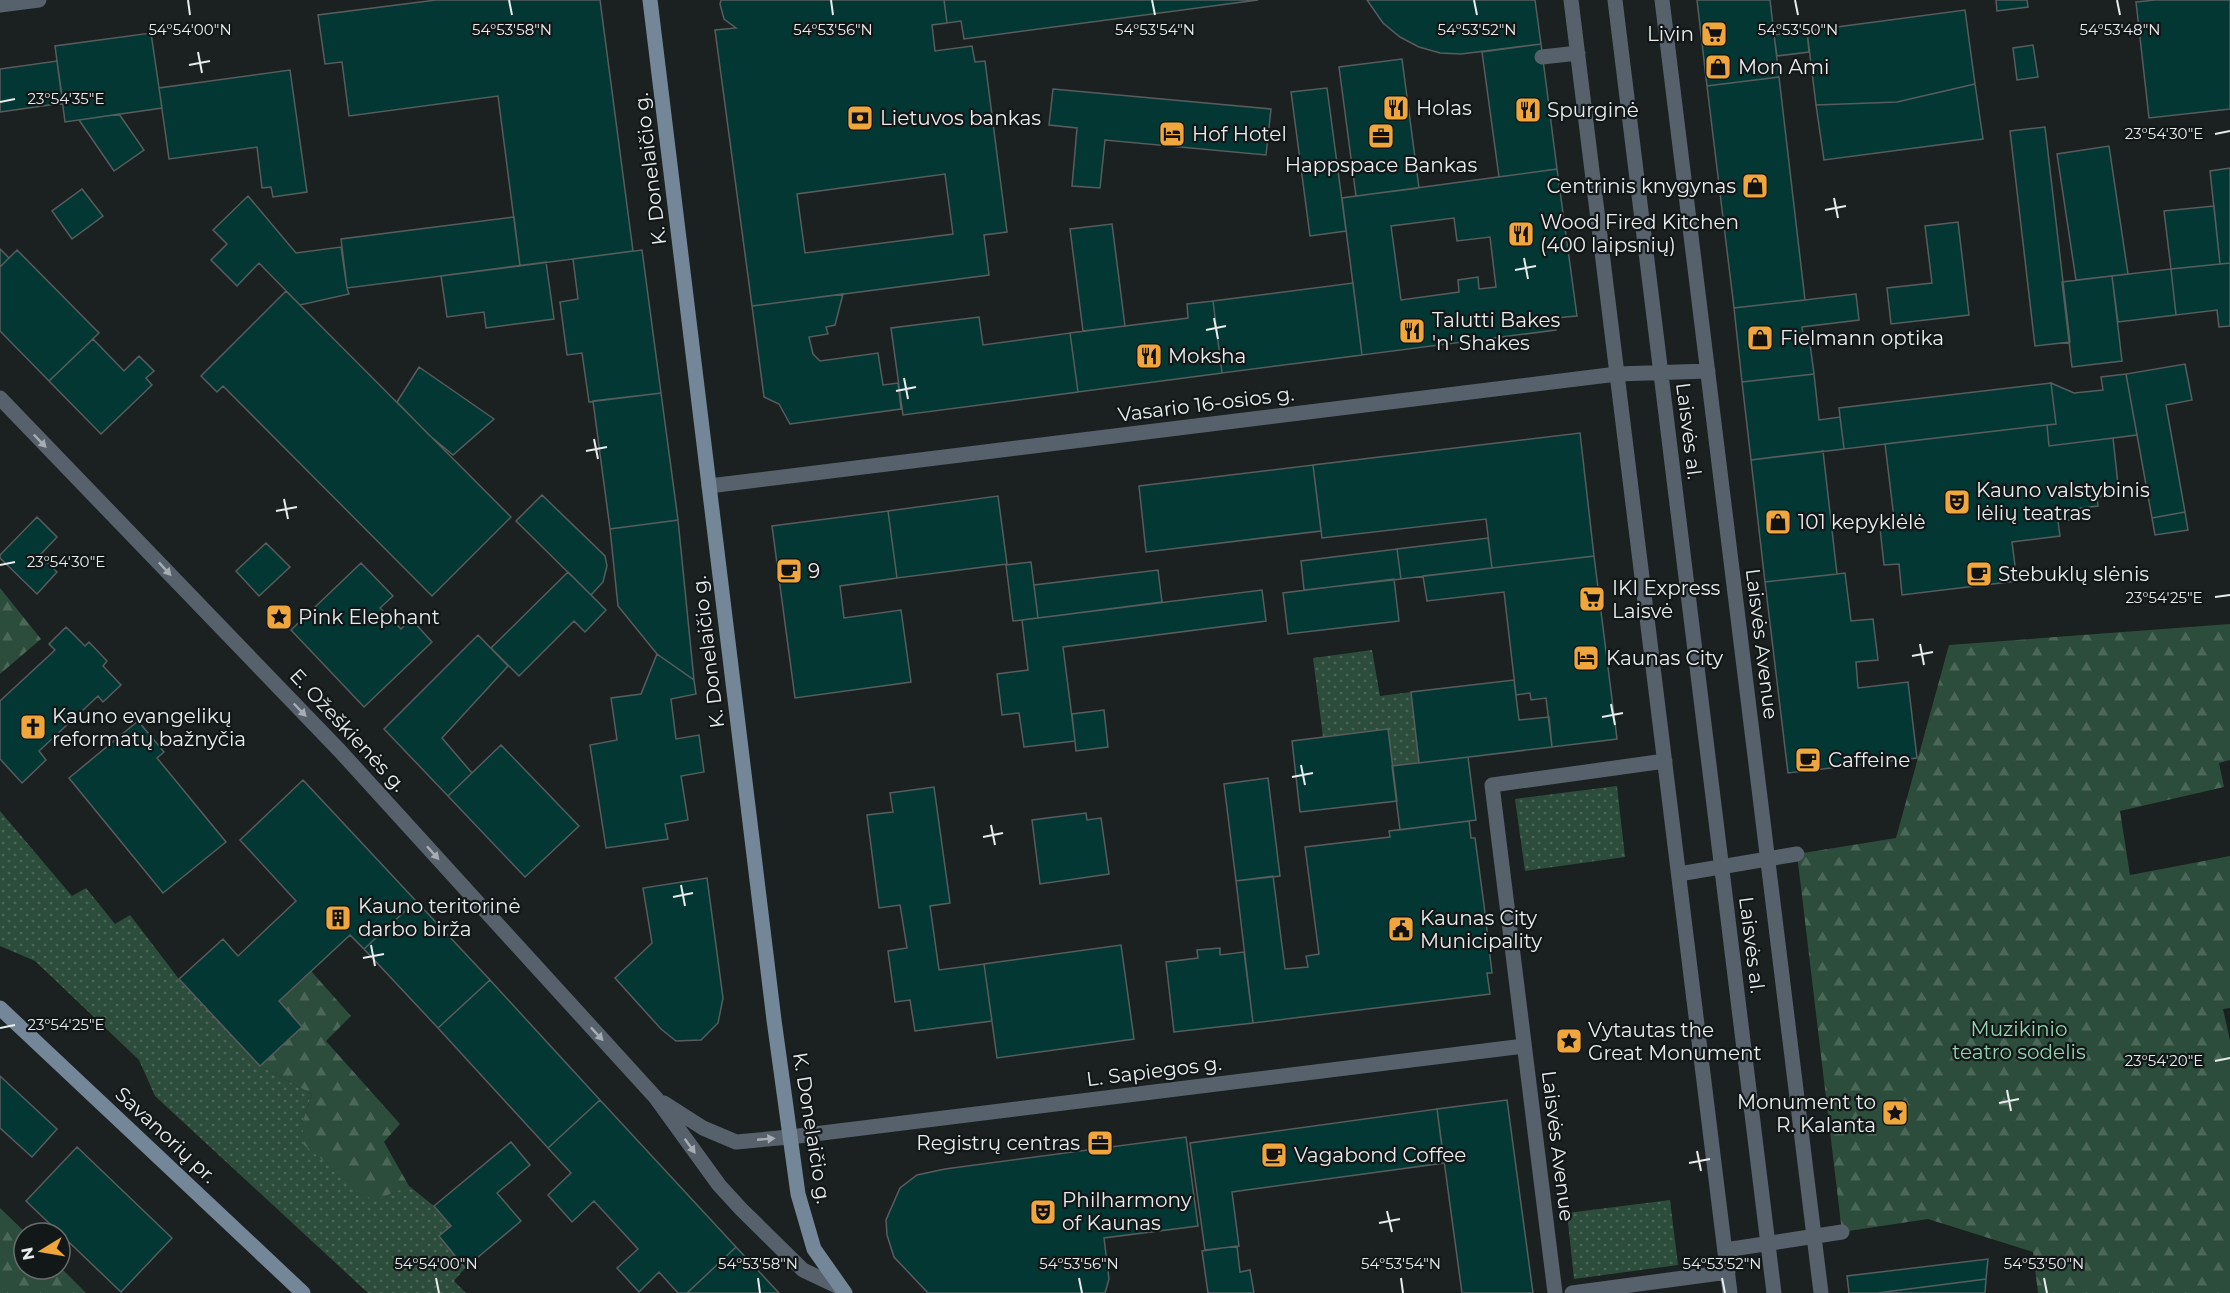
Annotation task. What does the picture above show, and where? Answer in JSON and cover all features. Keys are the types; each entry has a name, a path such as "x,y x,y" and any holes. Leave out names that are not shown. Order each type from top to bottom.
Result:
{"street":[{"path":"0,5 39,0"},
{"name":"K. Donelaičio g.","path":"650,0 798,1194 814,1249 843,1291"},
{"path":"1571,0 1730,1293"},
{"name":"Laisvės al.","path":"1615,0 1774,1293"},
{"name":"Laisvės Avenue","path":"1662,0 1821,1293"},
{"path":"1542,57 1578,53"},
{"name":"Vasario 16-osios g.","path":"709,486 1617,374 1708,371"},
{"name":"E. Ožeškienės g.","path":"0,398 340,751 656,1098 719,1185 741,1209 802,1270 843,1291"},
{"name":"Laisvės Avenue","path":"1555,1293 1492,785 1665,761"},
{"path":"1679,874 1797,854"},
{"name":"Savanorių pr.","path":"0,1008 303,1293"},
{"name":"L. Sapiegos g.","path":"790,1137 1524,1046"},
{"name":"E. Ožeškienės g.","path":"656,1098 703,1128 736,1142 790,1137"},
{"path":"1725,1250 1842,1232"},
{"path":"1572,1293 1728,1272"}],"green space":[{"path":"0,588 41,639 0,674"},
{"name":"Muzikinio teatro sodelis","path":"2230,624 2230,760 2219,763 2224,787 2120,811 2130,875 2230,856 2230,1008 2223,1009 2230,1040 2230,1293 2038,1293 2033,1252 1928,1219 1842,1232 1797,854 1896,838 1949,645"},
{"path":"1372,650 1380,696 1411,692 1419,763 1392,766 1323,737 1313,658"},
{"path":"1617,786 1625,857 1525,871 1515,799"},
{"path":"0,811 72,896 86,888 115,924 130,915 179,979 260,1066 312,1094 302,1123 373,1200 409,1186 434,1206 451,1226 465,1268 454,1281 466,1293 368,1293 155,1096 139,1060 35,961 0,946"},
{"path":"311,971 351,1016 326,1041 400,1124 384,1142 409,1186 373,1201 304,1145 302,1123 312,1094 260,1066 302,1027 279,1001"},
{"path":"1670,1200 1678,1265 1574,1279 1567,1213"},
{"path":"0,1208 14,1221 12,1281 72,1281 72,1279 86,1293 0,1293"}],"building":[{"path":"436,0 600,0 633,251 520,266 498,96 349,116 342,62 325,64 318,15"},
{"name":"Lietuvos bankas","path":"721,0 944,0 947,23 932,25 935,51 972,46 975,62 985,61 1007,232 984,235 989,275 752,306 715,30 736,28 724,19","holes":["945,174 953,234 805,253 797,194"]},
{"path":"944,0 1258,0 964,39 961,21 947,23"},
{"path":"1367,0 1535,0 1541,44 1461,54 1440,53 1419,47 1400,37 1383,23"},
{"path":"1697,0 1770,0 1779,77 1707,86"},
{"path":"1996,0 2027,0 2028,7 1997,11"},
{"path":"2230,0 2230,109 2149,118 2136,2"},
{"path":"1965,10 1975,84 1897,102 1816,105 1807,31"},
{"path":"1807,31 1809,52 1777,56 1774,35"},
{"path":"151,33 162,108 65,122 55,46"},
{"path":"1541,44 1557,169 1499,177 1482,52"},
{"path":"2033,45 2038,77 2017,80 2013,48"},
{"path":"1402,59 1419,188 1356,196 1339,67"},
{"path":"57,61 63,103 0,112 0,69"},
{"path":"290,70 307,192 273,197 271,187 262,188 257,147 169,159 159,88"},
{"name":"Centrinis knygynas","path":"1779,77 1805,300 1734,308 1707,86"},
{"path":"1975,84 1983,139 1824,160 1816,105 1897,102"},
{"path":"1327,88 1346,231 1310,236 1291,92"},
{"name":"Hof Hotel","path":"1053,89 1271,109 1266,155 1105,140 1100,188 1072,186 1077,128 1049,125"},
{"path":"119,114 144,150 114,171 79,120"},
{"path":"2045,127 2070,342 2035,346 2010,131"},
{"path":"2109,146 2128,274 2076,280 2057,154"},
{"path":"2230,168 2230,263 2220,264 2210,171"},
{"path":"1557,169 1577,316 1555,318 1556,330 1362,355 1342,198","holes":["1454,218 1457,241 1490,237 1496,287 1479,289 1478,277 1458,280 1459,292 1401,300 1391,226"]},
{"path":"82,189 103,216 72,239 52,211"},
{"path":"248,196 296,253 341,247 349,294 300,305 259,263 237,286 211,260 227,244 213,230"},
{"path":"2214,206 2220,264 2171,269 2164,211"},
{"path":"514,217 520,266 347,288 341,239"},
{"path":"1958,222 1969,315 1891,324 1887,288 1932,283 1925,226"},
{"path":"1112,224 1125,326 1083,331 1070,229"},
{"path":"0,249 9,258 0,267"},
{"path":"17,250 99,333 49,381 0,331 0,267"},
{"path":"642,250 661,393 589,402 582,353 567,355 560,302 578,299 573,259"},
{"path":"546,262 554,319 486,328 484,312 447,317 441,276"},
{"path":"2230,263 2230,326 2219,327 2217,310 2176,315 2171,269"},
{"path":"2171,269 2176,315 2118,322 2112,276"},
{"path":"2112,276 2122,361 2072,367 2062,282"},
{"path":"1353,283 1362,355 1222,373 1213,301"},
{"path":"286,291 511,517 432,596 223,386 217,392 201,376"},
{"path":"843,294 835,325 826,327 828,334 809,337 813,354 820,361 878,353 883,385 898,383 901,409 790,424 779,404 764,397 752,306"},
{"path":"1856,294 1859,320 1802,327 1804,344 1810,344 1814,374 1742,382 1734,308"},
{"path":"1213,301 1222,373 1078,392 1070,333 1188,318 1187,304"},
{"path":"979,317 983,345 1070,333 1078,392 903,415 891,328"},
{"path":"93,339 124,371 139,356 154,371 146,378 152,385 101,434 49,381"},
{"path":"2185,364 2192,400 2166,405 2185,512 2152,518 2126,374"},
{"path":"419,367 494,419 453,455 429,435 397,402"},
{"path":"1814,374 1819,420 1840,417 1844,449 1751,460 1742,382"},
{"path":"2126,374 2137,435 2049,446 2047,425 2056,424 2051,383 2074,393 2103,390 2101,377"},
{"path":"2051,383 2056,424 1844,449 1839,408"},
{"path":"661,393 678,520 610,529 593,401"},
{"path":"2047,425 2049,446 2113,438 2119,494 2097,497 2098,506 2074,509 2076,519 2058,521 2060,536 2012,542 2017,581 1902,595 1899,564 1884,565 1879,519 1894,518 1885,444"},
{"path":"1580,433 1594,556 1492,568 1486,519 1322,538 1313,465"},
{"path":"1823,451 1837,574 1765,582 1751,460"},
{"path":"1313,465 1321,531 1146,552 1139,486"},
{"path":"542,495 605,556 607,566 603,582 591,595 516,521"},
{"path":"998,496 1007,564 897,578 888,511"},
{"path":"888,511 897,578 840,586 844,618 901,610 911,682 795,698 772,526"},
{"path":"2185,512 2188,530 2155,535 2152,518"},
{"path":"37,517 57,537 40,555 57,572 37,594 0,558 0,555"},
{"path":"678,520 694,680 657,654 618,606 610,529"},
{"path":"1488,538 1492,568 1401,579 1397,549"},
{"path":"266,543 290,567 259,596 236,571"},
{"path":"1397,549 1401,579 1304,590 1301,561"},
{"path":"1594,556 1617,739 1552,747 1546,698 1531,700 1530,693 1516,695 1504,592 1427,601 1423,576"},
{"path":"1031,562 1038,618 1013,621 1006,565"},
{"path":"361,563 393,596 380,608 401,629 411,619 432,642 364,707 291,630"},
{"path":"1158,570 1162,602 1038,618 1034,585"},
{"path":"568,572 606,610 585,632 574,621 519,676 491,648"},
{"path":"1845,573 1851,621 1873,619 1878,660 1856,662 1858,688 1908,682 1917,758 1788,773 1765,582"},
{"path":"1394,579 1399,621 1288,634 1283,593"},
{"path":"1262,590 1266,621 1063,647 1075,741 1024,747 1019,713 1002,715 997,674 1028,670 1022,620"},
{"name":"Kauno evangelikų reformatų bažnyčia","path":"66,627 85,646 89,642 107,661 103,666 121,685 103,702 98,696 39,751 46,760 22,783 0,759 0,701 55,650 49,644"},
{"path":"478,635 508,666 442,738 472,773 448,796 384,729"},
{"path":"657,654 694,680 696,694 671,699 676,739 699,735 704,772 681,776 688,820 665,824 668,839 606,848 590,745 617,740 611,698 641,694"},
{"path":"1514,680 1519,720 1549,717 1552,747 1419,763 1411,692"},
{"path":"1104,710 1108,747 1076,751 1072,714"},
{"path":"138,721 164,752 157,758 226,842 163,893 69,778"},
{"path":"1388,729 1397,801 1300,812 1292,741"},
{"path":"501,745 579,826 525,877 448,796"},
{"path":"1468,757 1476,820 1400,830 1392,766"},
{"path":"1268,778 1280,876 1236,881 1224,784"},
{"name":"Kauno teritorinė darbo birža","path":"303,780 416,901 364,949 350,935 279,1001 302,1027 260,1066 179,979 223,939 238,956 296,901 240,840"},
{"path":"934,787 950,903 930,906 939,970 984,964 992,1021 915,1031 910,1000 895,1002 888,951 907,948 900,905 879,908 867,815 893,812 890,793"},
{"path":"1086,813 1087,820 1101,818 1109,874 1040,884 1032,820"},
{"name":"Kaunas City Municipality","path":"1469,821 1471,838 1475,838 1484,905 1492,973 1487,973 1490,994 1253,1023 1236,881 1273,876 1285,969 1308,967 1306,956 1319,954 1305,847 1390,837 1389,831"},
{"path":"707,878 723,998 718,1023 701,1040 676,1041 661,1029 615,978 652,943 643,888"},
{"path":"416,901 490,980 438,1028 364,949"},
{"path":"1121,945 1134,1039 997,1058 984,964"},
{"path":"1220,948 1220,955 1244,952 1253,1023 1174,1032 1166,962 1198,958 1197,950"},
{"path":"490,980 600,1100 548,1148 438,1028"},
{"path":"0,1076 57,1129 32,1157 0,1128"},
{"path":"600,1100 736,1247 687,1293 678,1293 659,1272 639,1292 617,1268 638,1249 594,1201 572,1222 548,1195 571,1173 548,1148"},
{"path":"1507,1100 1533,1293 1462,1293 1437,1109"},
{"path":"1437,1109 1444,1163 1232,1192 1239,1246 1205,1250 1190,1143"},
{"name":"Philharmony of Kaunas","path":"1186,1137 1198,1226 1104,1238 1109,1279 1105,1293 928,1293 894,1257 887,1235 886,1220 900,1188 917,1175 945,1169"},
{"path":"511,1142 530,1165 497,1193 521,1221 465,1268 439,1236 451,1226 434,1206"},
{"path":"77,1147 172,1238 121,1292 72,1245 72,1221 47,1221 26,1201"},
{"path":"1237,1246 1240,1272 1250,1270 1254,1293 1208,1293 1202,1251"},
{"path":"736,1247 779,1293 687,1293"},
{"path":"1988,1259 1986,1279 1877,1293 1849,1293 1847,1276"},
{"path":"1986,1279 1985,1293 1877,1293"}],"place":[{"name":"Livin","path":"1714,34"},
{"name":"Mon Ami","path":"1718,67"},
{"name":"Holas","path":"1396,108"},
{"name":"Spurginė","path":"1528,110"},
{"name":"Lietuvos bankas","path":"860,118"},
{"name":"Hof Hotel","path":"1172,134"},
{"name":"Happspace Bankas","path":"1381,136"},
{"name":"Centrinis knygynas","path":"1755,186"},
{"name":"Wood Fired Kitchen (400 laipsnių)","path":"1521,234"},
{"name":"Talutti Bakes 'n' Shakes","path":"1412,331"},
{"name":"Fielmann optika","path":"1760,338"},
{"name":"Moksha","path":"1149,356"},
{"name":"Kauno valstybinis lėlių teatras","path":"1957,502"},
{"name":"101 kepyklėlė","path":"1778,522"},
{"name":"9","path":"789,571"},
{"name":"Stebuklų slėnis","path":"1979,574"},
{"name":"IKI Express Laisvė","path":"1592,599"},
{"name":"Pink Elephant","path":"279,617"},
{"name":"Kaunas City","path":"1586,658"},
{"name":"Kauno evangelikų reformatų bažnyčia","path":"33,727"},
{"name":"Caffeine","path":"1808,760"},
{"name":"Kauno teritorinė darbo birža","path":"338,918"},
{"name":"Kaunas City Municipality","path":"1401,929"},
{"name":"Vytautas the Great Monument","path":"1569,1041"},
{"name":"Monument to R. Kalanta","path":"1895,1113"},
{"name":"Registrų centras","path":"1100,1143"},
{"name":"Vagabond Coffee","path":"1274,1155"},
{"name":"Philharmony of Kaunas","path":"1043,1212"}]}
